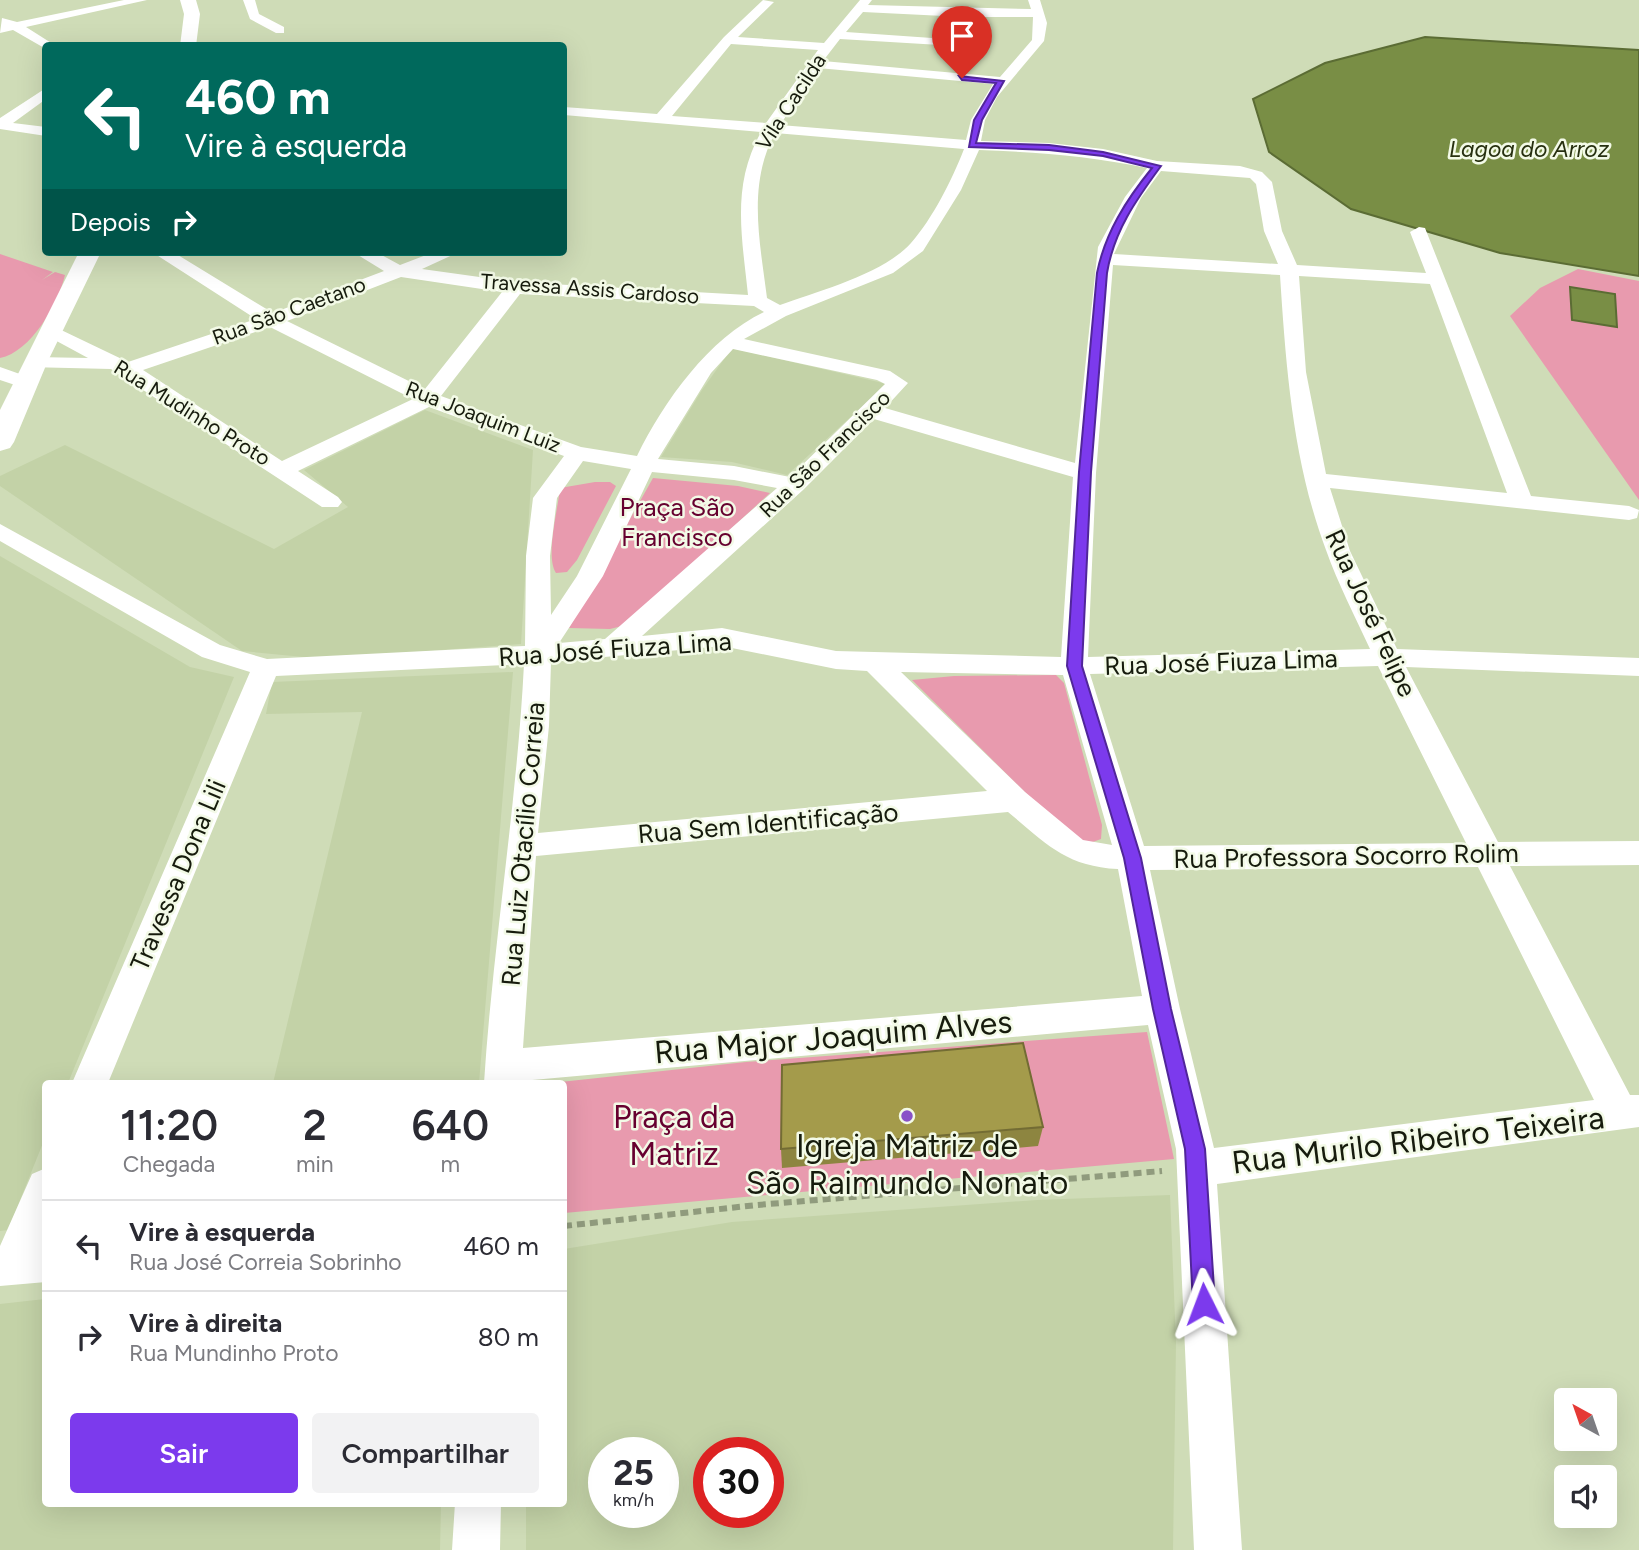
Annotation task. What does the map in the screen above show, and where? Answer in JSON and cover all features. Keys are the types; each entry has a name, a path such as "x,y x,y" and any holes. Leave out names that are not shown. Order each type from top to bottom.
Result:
{"main road":[{"path":"188,0 192,14 188,42"},
{"path":"0,442 19,390 88,256"}],"street":[{"path":"100,0 113,6"},
{"path":"0,29 141,0"},
{"path":"249,0 254,16 280,30"},
{"path":"661,119 728,40 768,2"},
{"path":"538,654 590,576 644,464 703,370 728,342 769,306 838,291 887,269 917,247 947,203 976,145 978,120 1000,81 1038,41 1041,28 1035,7 952,13 863,4"},
{"name":"Vila Cacilda","path":"769,306 748,208 755,156 770,128 815,64 863,4"},
{"path":"728,40 936,42 952,13"},
{"path":"0,18 43,42"},
{"path":"815,64 1000,81"},
{"path":"0,125 42,95"},
{"path":"567,111 1090,152 1157,166 1133,197 1107,247 1105,259 1085,472 1074,666 1132,858 1162,1009 1195,1149 1218,1550"},
{"path":"0,125 42,131"},
{"name":"Rua José Felipe","path":"1157,166 1240,171 1261,178 1273,231 1289,268 1296,372 1316,480 1338,551 1387,657 1490,855 1630,1112"},
{"path":"1419,232 1522,502"},
{"name":"Rua Joaquim Luiz","path":"167,256 271,320 427,400 577,453 644,464 734,473 795,485"},
{"path":"370,256 399,271"},
{"name":"Rua São Caetano","path":"123,367 271,320 439,256"},
{"path":"1105,259 1289,268 1435,279"},
{"name":"Travessa Assis Cardoso","path":"399,271 515,288 769,306"},
{"path":"281,470 427,400 515,288"},
{"name":"Rua Mudinho Proto","path":"50,332 123,367 330,502"},
{"name":"Rua São Francisco","path":"614,646 795,485 898,383 883,375 728,342"},
{"path":"0,373 19,390 123,367"},
{"path":"871,411 1085,472"},
{"name":"Rua Luiz Otacílio Correia","path":"503,1075 521,846 535,726 538,556 545,498 577,453"},
{"path":"1316,480 1629,513"},
{"name":"Rua José Fiuza Lima","path":"0,531 211,651 266,667 538,654 722,637 836,660 875,663 1074,666 1387,657 1639,667"},
{"name":"Rua Professora Socorro Rolim","path":"875,663 1014,800 1072,848 1097,856 1132,858 1639,853"},
{"name":"Travessa Dona Lili","path":"90,1080 266,667"},
{"name":"Rua Sem Identificação","path":"521,846 1014,800"},
{"name":"Rua Major Joaquim Alves","path":"503,1075 1162,1009"},
{"name":"Rua Murilo Ribeiro Teixeira","path":"1196,1168 1283,1159 1630,1112"},
{"path":"19,1264 42,1198"},
{"path":"476,1550 478,1507"}],"path":[{"path":"567,1226 757,1205 1196,1168"}],"shaded area":[{"path":"732,348 887,384 787,475 732,462 661,457 702,390"},
{"path":"425,410 533,450 521,644 324,659 242,651 0,486 0,476 65,445 274,549 348,507 304,470"},
{"path":"0,556 190,667 234,677 69,1080 42,1080 42,1145 8,1230 0,1231"},
{"path":"513,672 479,1080 274,1080 362,712 266,714 272,682"},
{"path":"1170,1195 1176,1343 1173,1550 526,1550 526,1507 567,1507 567,1249 732,1222 1037,1200"},
{"path":"42,1299 42,1507 441,1507 440,1550 0,1550 0,1304"}],"green space":[{"path":"0,254 53,272 42,280 55,272 65,275 42,325 22,347 0,358"},
{"path":"1578,269 1639,281 1639,500 1510,316 1540,288"},
{"name":"Praça São Francisco","path":"653,478 738,486 770,493 626,625 610,629 569,628"},
{"path":"610,482 616,486 577,560 567,572 556,573 552,545 560,488"},
{"path":"1056,675 1064,683 1102,825 1101,839 1090,843 1079,841 1042,809 912,680 954,676"},
{"name":"Praça da Matriz","path":"1147,1032 1174,1159 567,1213 567,1081 746,1062"}],"water":[{"name":"Lagoa do Arroz","path":"1425,37 1639,50 1639,276 1500,253 1351,209 1269,152 1253,99 1325,63"},
{"path":"1570,287 1615,294 1617,327 1572,320"}],"building":[{"name":"Igreja Matriz de São Raimundo Nonato","path":"1023,1043 1043,1127 781,1149 782,1065"}],"place":[{"name":"Igreja Matriz de São Raimundo Nonato","path":"907,1116"}],"route":[{"path":"962,78 1000,81 978,120 972,145 1049,148 1103,154 1157,166 1133,197 1107,247 1102,273 1085,472 1074,666 1132,858 1162,1009 1195,1149 1204,1304"}]}
